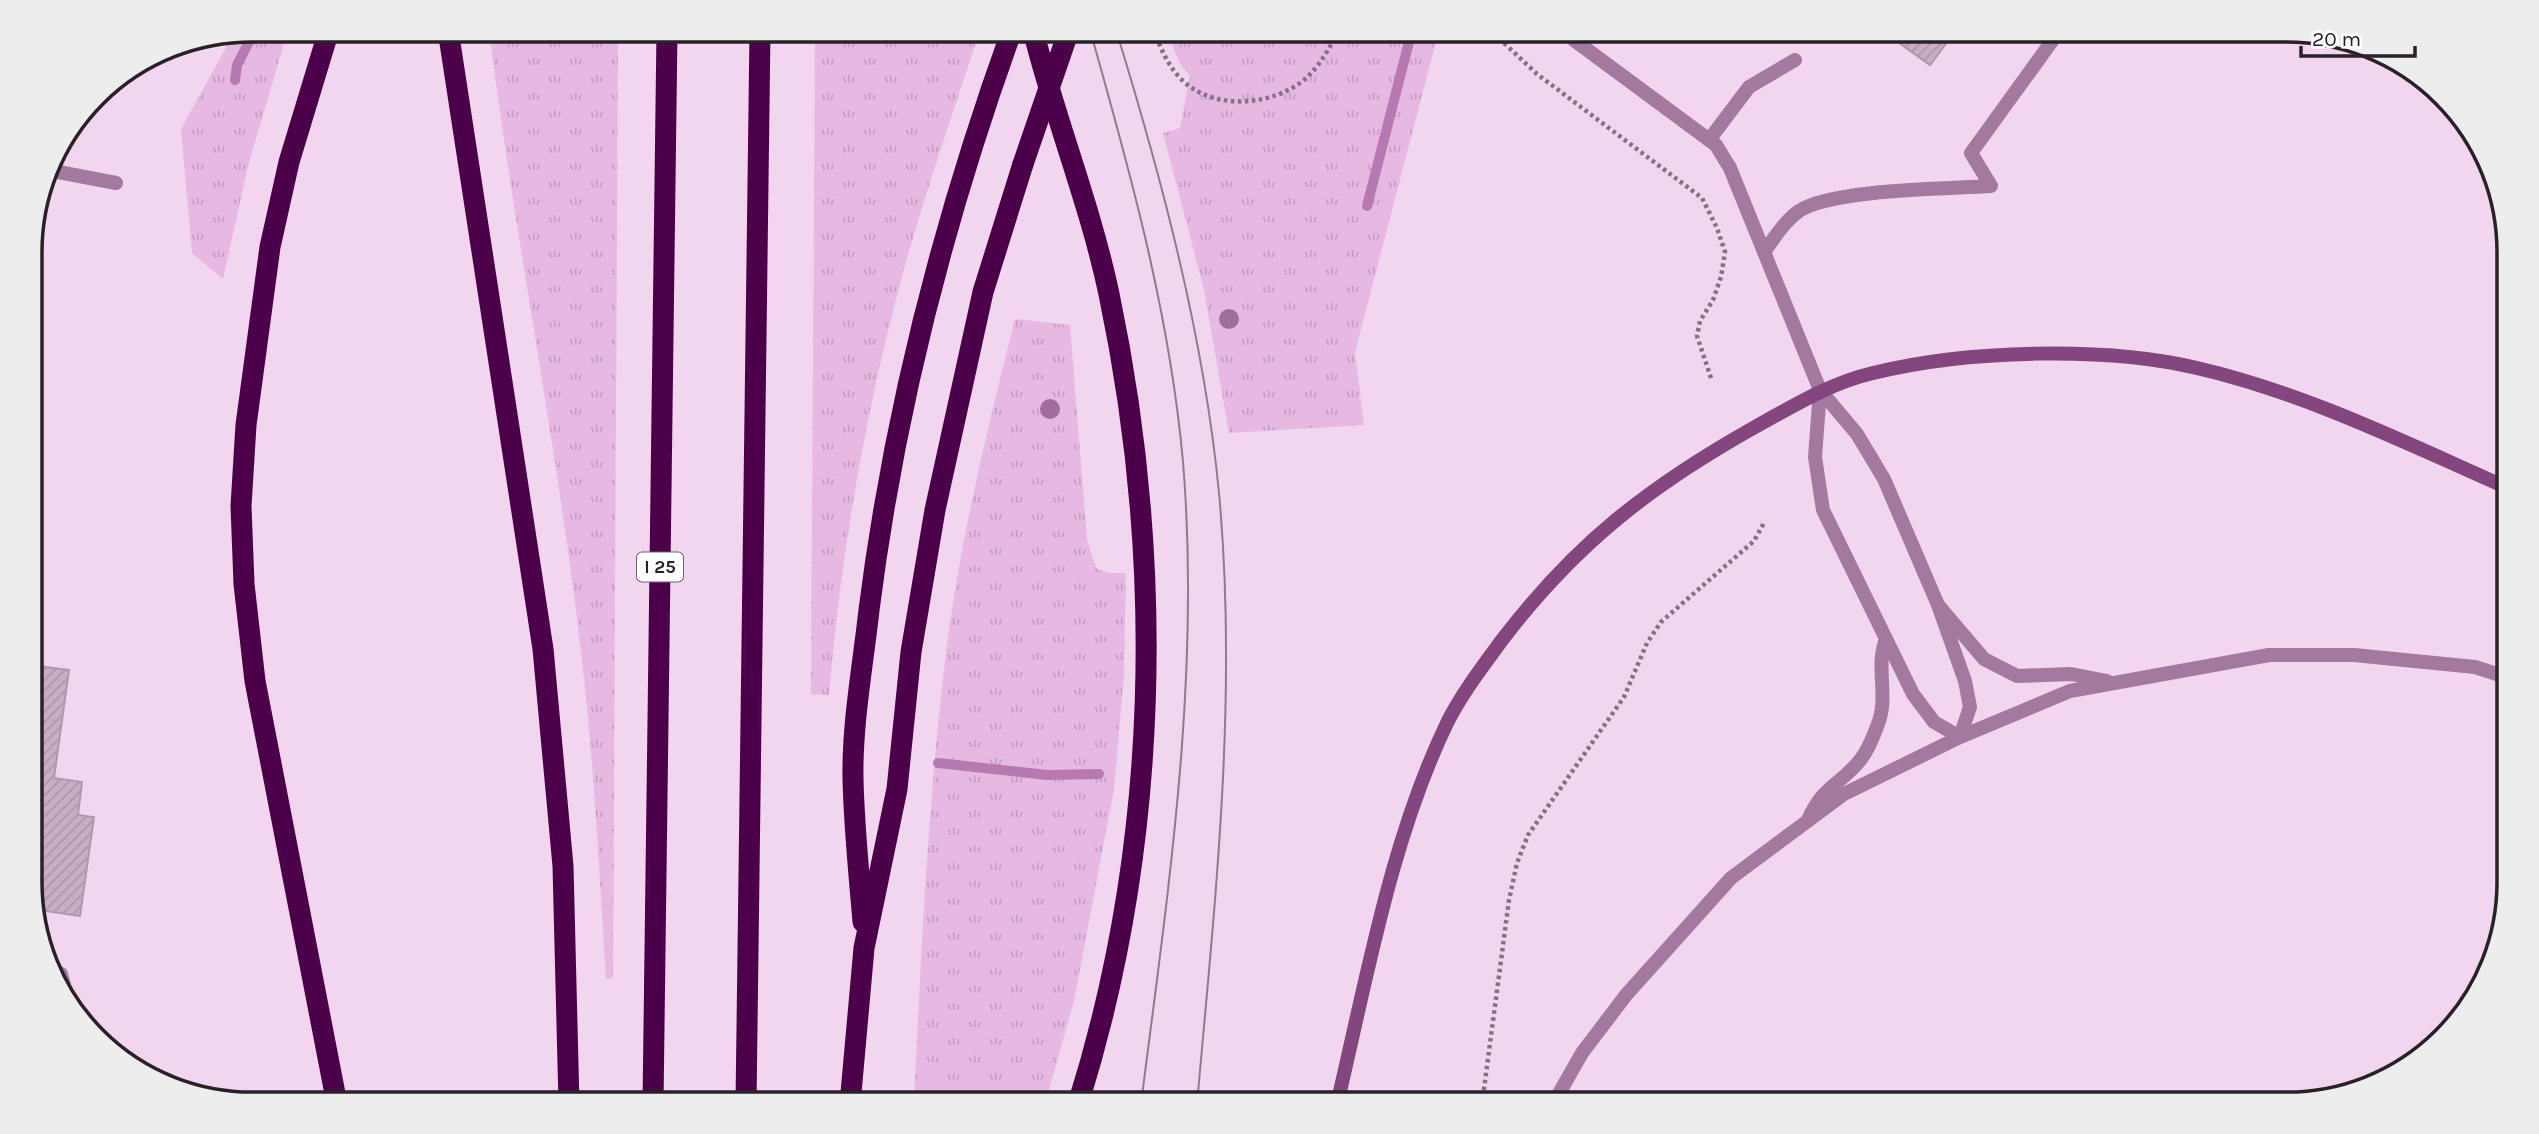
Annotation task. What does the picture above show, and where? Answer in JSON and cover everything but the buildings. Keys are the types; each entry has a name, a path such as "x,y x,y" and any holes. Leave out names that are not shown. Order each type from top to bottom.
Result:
{"highway":[{"path":"325,42 289,162 271,247 246,425 241,506 244,584 255,681 335,1092"},
{"path":"450,42 543,649 563,866 569,1092"},
{"name":"I 25","path":"653,1092 667,42"},
{"path":"746,1092 760,42"},
{"path":"864,948 853,777 861,678 881,517 904,396 926,307 995,75 1007,42"},
{"path":"1037,42 1084,190 1109,295 1133,454 1144,581 1145,740 1137,833 1121,940 1097,1044 1082,1092"},
{"path":"851,1092 864,948 897,789 911,652 935,510 983,292 1065,42"}],"main road":[{"path":"1340,1092 1374,947 1410,817 1448,721 1476,675 1522,614 1573,557 1621,514 1705,454 1820,390 1874,372 2003,353 2129,358 2182,365 2322,406 2497,483"}],"street":[{"path":"1580,42 1709,140 1730,168 1820,390 1857,434 1884,480 1938,605 1962,671 1970,706 1960,737"},
{"path":"1764,252 1780,229 1799,211 1827,198 1991,186 1971,153 2051,42"},
{"path":"1709,140 1749,87 1795,60"},
{"path":"58,172 116,183"},
{"path":"1820,390 1815,457 1823,510 1913,694 1934,722 1960,737"},
{"path":"1938,605 1983,659 2017,676 2071,674 2115,682"},
{"path":"1808,821 1818,797 1861,759 1879,722 1884,691 1879,656 1886,639"},
{"path":"1560,1092 1582,1053 1626,995 1731,878 1844,794 1960,737 2070,691 2269,655 2354,655 2475,667 2497,674"}],"path":[{"path":"1159,42 1179,78 1203,94 1234,102 1266,98 1305,79 1318,65 1332,42"},
{"path":"1504,42 1537,74 1702,198 1725,251 1721,277 1713,300 1700,321 1697,336 1712,382"},
{"path":"1484,1092 1509,900 1517,863 1528,835 1624,697 1647,643 1661,622 1755,541 1765,521"}],"green space":[{"path":"284,42 248,166 223,279 192,253 181,129 228,43"},
{"path":"491,42 618,42 613,978 606,979 593,774 581,652 560,496"},
{"path":"815,42 976,42 914,233 879,369 848,531 829,695 811,694"},
{"path":"1171,42 1436,42 1355,352 1364,425 1229,433 1204,290 1163,133 1180,128 1190,76 1180,64"},
{"path":"1015,319 1070,325 1087,540 1096,568 1107,573 1126,573 1124,675 1114,789 1074,1001 1048,1092 915,1092 930,817 940,702 953,604 985,441"}],"waterway":[{"path":"235,80 237,65 249,42"},
{"path":"1367,206 1409,42"},
{"path":"938,763 1047,775 1099,774"}],"tram line":[{"path":"1093,42 1134,190 1169,352 1183,462 1187,543 1188,623 1179,784 1142,1092"},
{"path":"1120,42 1165,201 1192,317 1219,493 1224,569 1225,722 1217,875 1198,1092"}]}
